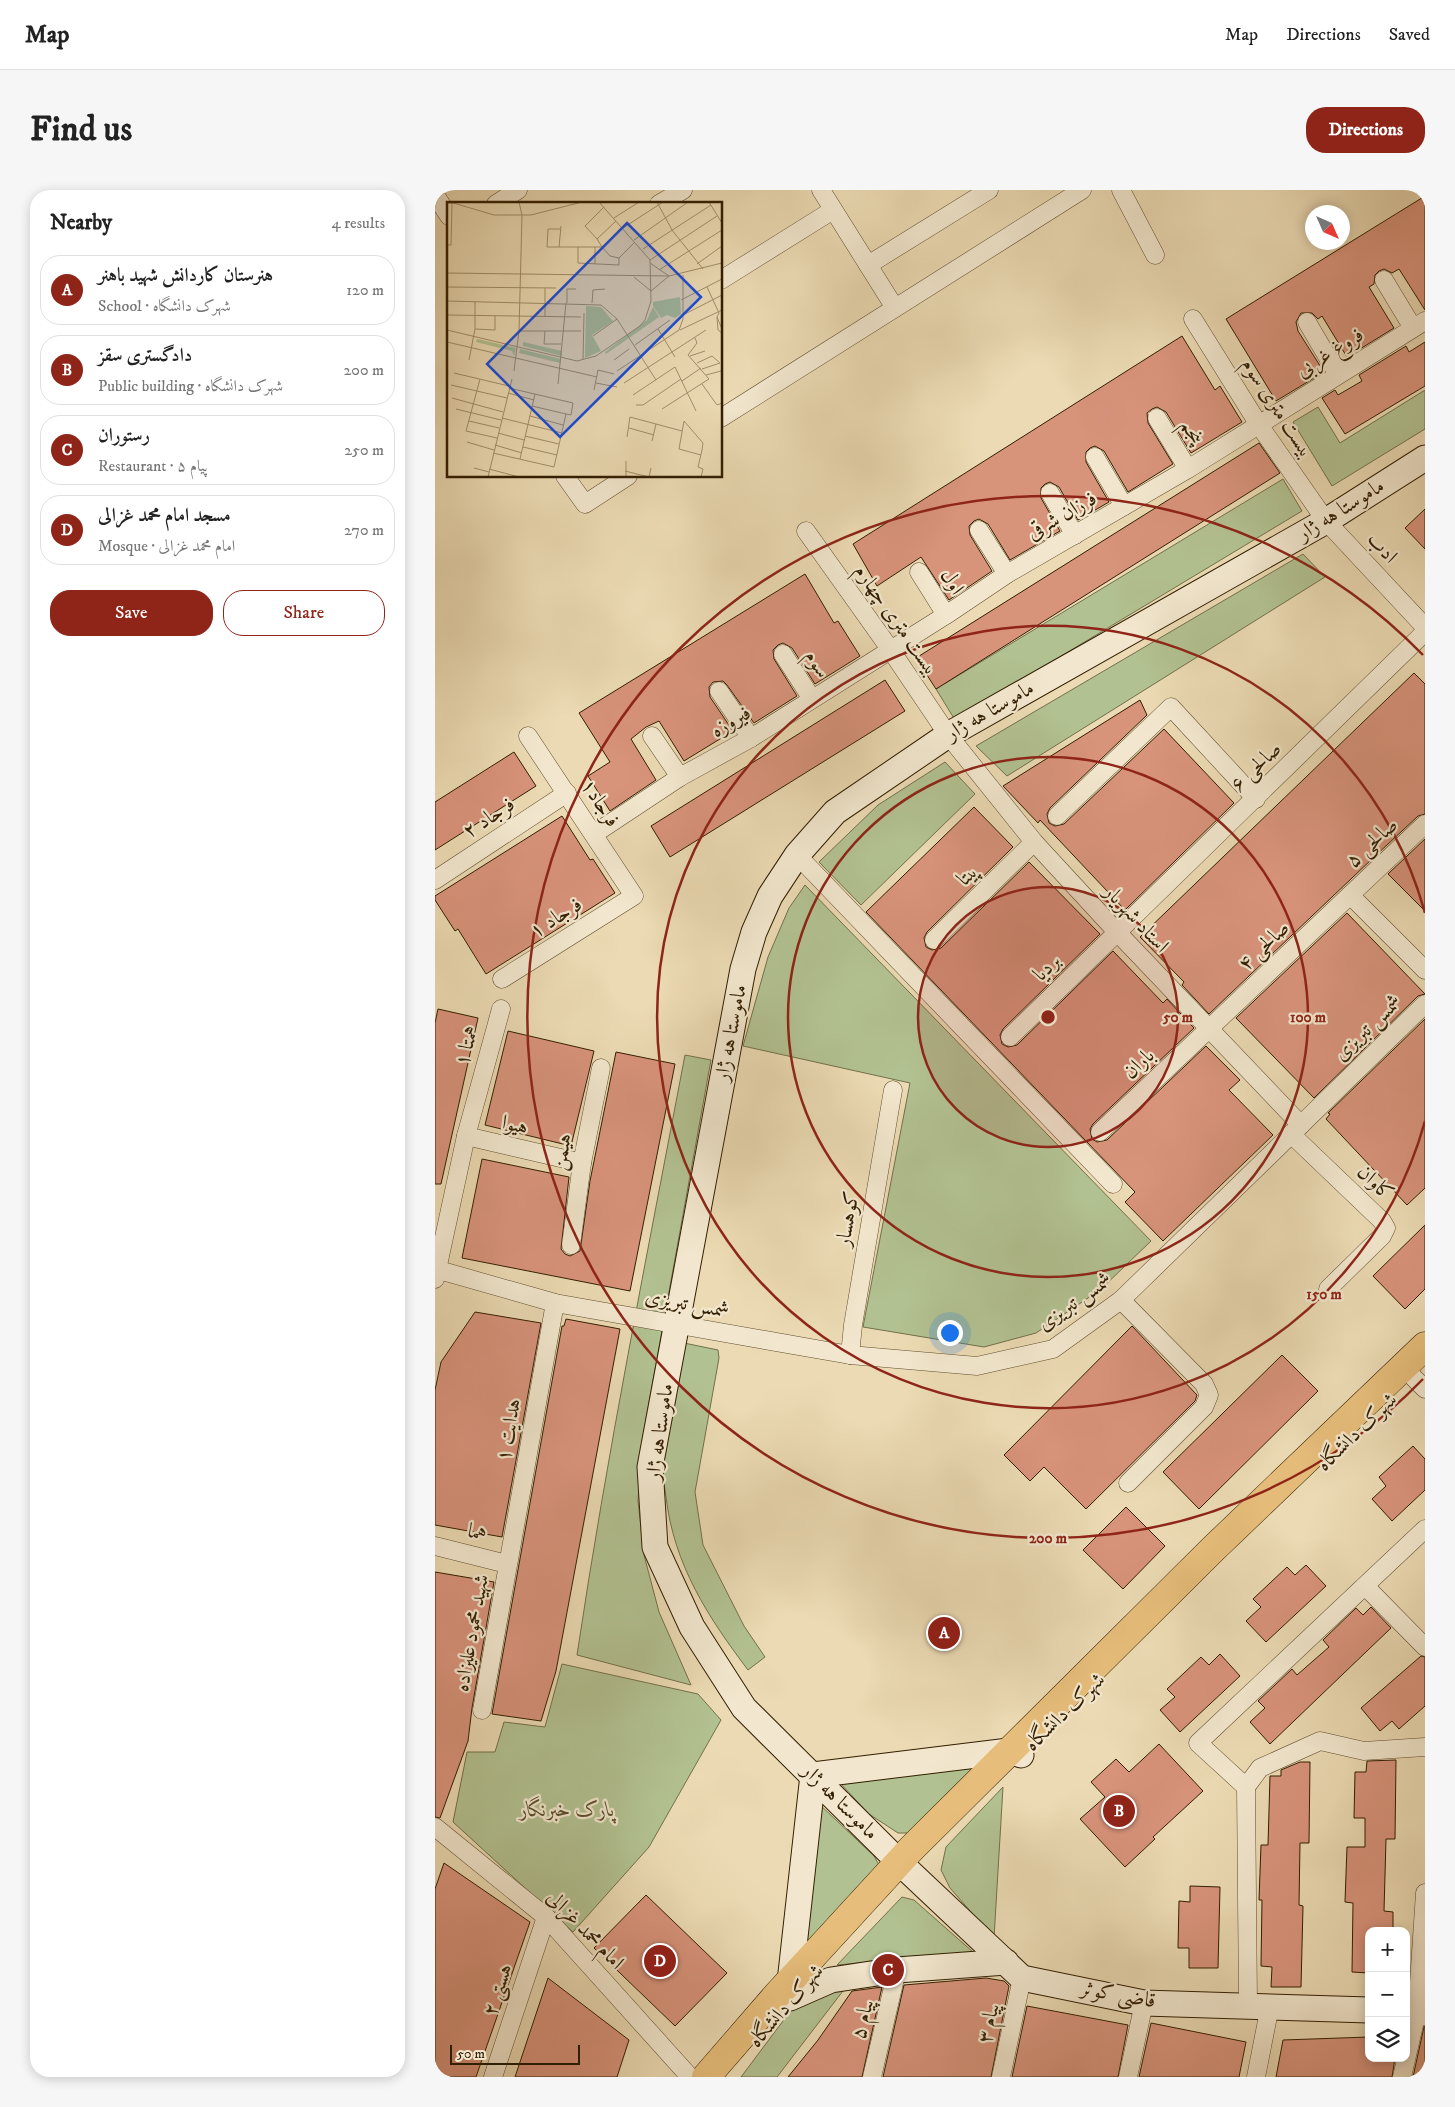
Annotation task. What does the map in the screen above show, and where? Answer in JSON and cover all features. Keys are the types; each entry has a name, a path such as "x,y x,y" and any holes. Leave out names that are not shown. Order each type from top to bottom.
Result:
{"main road":[{"name":"ماموستا هه ژار","path":"904,1867 744,1708 692,1628 655,1547 651,1467 743,969 754,932 770,896 797,855 835,812 948,735 1326,521 1425,458"},
{"path":"706,2077 790,1990 813,1775 1015,1753 1213,1549 1425,1346"},
{"name":"شهرک دانشگاه","path":"725,2077 790,1990 904,1867 1015,1753 1421,1378"},
{"path":"904,1867 1014,1970"},
{"name":"قاضی کوثر","path":"790,1990 831,1980 897,1970 1014,1970 1144,2003 1259,2005 1365,2010"}],"street":[{"path":"498,202 518,190"},
{"path":"662,202 683,190"},
{"path":"821,190 895,308"},
{"path":"868,265 989,190"},
{"path":"723,417 1082,190"},
{"path":"1122,190 1155,255"},
{"path":"435,195 447,213"},
{"path":"723,279 833,210"},
{"path":"1384,280 1419,325"},
{"name":"بیست متری سوم","path":"1193,319 1259,425 1326,521"},
{"path":"1307,322 1338,375"},
{"name":"فروغ غربی","path":"1259,425 1419,325"},
{"name":"پنجم","path":"1157,418 1188,469"},
{"name":"فرزان شرقی","path":"890,649 946,615 1007,574 1188,469 1259,425"},
{"path":"1095,457 1124,506"},
{"path":"566,478 585,504 625,478"},
{"path":"1050,493 1075,535"},
{"name":"ادب","path":"1326,521 1425,627"},
{"path":"979,530 1007,574"},
{"name":"بیست متری چهارم","path":"806,531 890,649 948,735"},
{"name":"اول","path":"919,572 946,615"},
{"name":"صالحی ۶","path":"1117,932 1256,799 1425,632"},
{"name":"فیروزه","path":"594,834 680,778 751,738 890,649"},
{"name":"سوم","path":"783,654 812,699"},
{"path":"719,691 751,738"},
{"path":"1057,816 1171,706 1256,799"},
{"name":"استاد شهریار","path":"948,735 1034,842 1209,1029 1296,1129"},
{"name":"فرجاد۱","path":"528,736 634,896"},
{"path":"652,736 680,778"},
{"name":"فرجاد ۲","path":"435,880 567,793"},
{"name":"صالحی ۵","path":"1350,895 1425,824"},
{"name":"پیتا","path":"934,940 1034,842"},
{"path":"797,855 1113,1184"},
{"path":"1350,895 1425,970"},
{"name":"صالحی ۴","path":"1209,1029 1350,895"},
{"name":"فرجاد ۱","path":"502,979 634,896"},
{"name":"بردیا","path":"1010,1037 1117,932"},
{"name":"شمس تبریزی","path":"436,1273 555,1303 850,1355 977,1366 1053,1349 1121,1300 1425,1004"},
{"name":"همتا ۱","path":"436,1273 466,1136 501,1009"},
{"name":"باران","path":"1100,1132 1209,1029"},
{"name":"هیمن","path":"571,1245 582,1163 601,1068"},
{"name":"کوهسار","path":"850,1355 853,1325 893,1090"},
{"name":"کاوان","path":"1296,1129 1382,1220 1386,1228 1383,1236 1328,1289"},
{"name":"هیوا","path":"466,1136 582,1163"},
{"path":"1121,1300 1204,1384 1209,1395 1204,1408 1127,1483"},
{"name":"هدایت ۱","path":"507,1564 555,1303"},
{"path":"1246,1787 1198,1743 1425,1529"},
{"name":"هما","path":"435,1546 507,1564"},
{"name":"شهید محمود علیزاده","path":"482,1710 507,1564"},
{"path":"1365,1586 1425,1647"},
{"path":"1256,2077 1259,2005 1246,1787 1260,1768 1319,1741 1364,1751 1425,1747"},
{"name":"امام محمد غزالی","path":"435,1829 546,1917 690,2077"},
{"path":"1402,2077 1416,2012 1425,1894"},
{"name":"هستی ۲","path":"493,2077 546,1917"},
{"name":"پیام ۵","path":"873,2077 897,1970"},
{"name":"پیام ۳","path":"1001,2077 1014,1970"},
{"path":"1128,2077 1144,2003"}],"green space":[{"path":"1425,390 1425,429 1332,486 1293,422 1318,407 1340,443"},
{"path":"1283,479 1302,511 955,720 936,689"},
{"path":"1303,554 1325,577 1007,776 976,746"},
{"path":"945,762 975,794 861,905 819,862 878,805"},
{"path":"805,885 1151,1241 1100,1290 1036,1333 984,1347 863,1327 910,1083 743,1046 768,957 789,908"},
{"path":"685,1055 711,1060 642,1441 638,1501 644,1555 659,1612 691,1685 577,1655 614,1430"},
{"path":"684,1343 718,1350 719,1358 695,1492 703,1545 744,1626 765,1657 748,1670 719,1630 695,1589 685,1568 670,1522 663,1477 664,1455 671,1407"},
{"name":"پارک خبرنگار","path":"562,1664 698,1694 721,1720 649,1847 573,1932 453,1822 467,1752 495,1752 504,1722 545,1727"},
{"path":"991,1764 921,1833 898,1833 869,1814 840,1783"},
{"path":"1003,1787 994,1938 950,1888 941,1870 946,1847"},
{"path":"817,1802 874,1856 879,1865 801,1951"},
{"path":"902,1897 914,1900 973,1952 837,1965"},
{"path":"846,1987 777,2077 741,2077 801,1997"}],"building":[{"path":"1425,196 1425,310 1399,269 1392,273 1384,269 1379,271 1375,275 1374,284 1369,287 1394,328 1347,357 1322,316 1318,319 1312,313 1301,313 1296,322 1298,331 1324,372 1276,401 1226,319 1338,250 1350,250 1350,242"},
{"path":"1182,336 1215,390 1220,386 1242,422 1191,453 1166,412 1157,407 1152,409 1147,413 1148,423 1173,464 1128,492 1104,451 1095,446 1090,448 1086,452 1086,462 1109,502 1078,520 1059,487 1050,482 1041,488 1041,498 1060,531 1010,560 988,524 979,519 974,521 969,526 970,535 992,571 949,600 921,557 877,586 853,544"},
{"path":"1425,342 1425,386 1345,434 1322,398 1335,390 1338,395 1362,381 1359,375 1406,346 1409,352"},
{"path":"1259,443 1280,473 936,689 916,658"},
{"path":"1425,509 1425,549 1405,528"},
{"path":"805,574 834,623 838,621 860,656 815,684 792,648 783,643 778,645 773,650 774,659 797,696 754,723 723,681 713,682 709,687 710,697 733,731 684,761 659,721 646,727 631,739 656,780 610,811 588,776 610,762 579,713"},
{"path":"1414,673 1425,684 1425,814 1418,816 1209,1014 1182,985 1184,982 1140,937"},
{"path":"885,680 905,711 670,857 651,826"},
{"path":"1140,700 1147,715 1050,808 1047,814 1049,823 1055,826 1064,824 1164,729 1234,803 1125,910 1040,820 1038,823 1003,786"},
{"path":"514,752 536,786 435,850 435,802"},
{"path":"974,807 1013,847 927,932 924,938 926,947 932,950 941,948 1029,862 1100,934 1003,1029 1000,1035 1002,1044 1008,1047 1017,1045 1113,951 1163,1003 1167,999 1194,1028 1093,1124 1090,1129 1092,1139 1097,1142 1107,1140 1206,1046 1240,1080 1229,1090 1273,1135 1163,1241 1125,1202 1135,1192 866,912"},
{"path":"562,816 590,860 593,859 615,893 486,974 458,929 455,931 435,900 435,896"},
{"path":"1425,839 1425,911 1388,874"},
{"path":"1347,913 1425,994 1418,996 1314,1098 1236,1018"},
{"path":"438,1009 478,1018 441,1184 435,1184 435,1023"},
{"path":"1425,1019 1425,1188 1407,1205 1326,1119 1330,1114 1328,1113"},
{"path":"508,1031 594,1051 571,1146 485,1125"},
{"path":"616,1052 675,1064 630,1291 462,1258 482,1159 569,1177 561,1249 570,1256 580,1251 590,1181"},
{"path":"1425,1225 1425,1289 1405,1309 1373,1276"},
{"path":"475,1312 541,1323 502,1537 435,1525 435,1390 441,1362"},
{"path":"566,1319 620,1329 556,1671 541,1721 492,1714 562,1326 564,1326"},
{"path":"1132,1326 1197,1395 1195,1401 1086,1509 1044,1467 1030,1481 1004,1455"},
{"path":"1282,1355 1318,1391 1199,1509 1163,1472"},
{"path":"1413,1446 1425,1459 1425,1490 1392,1521 1372,1499 1386,1486 1379,1477"},
{"path":"1126,1507 1165,1546 1123,1589 1083,1550"},
{"path":"1306,1565 1326,1586 1266,1642 1246,1621 1261,1607 1253,1599 1287,1567 1295,1575"},
{"path":"435,1572 494,1582 468,1741 440,1818 435,1817"},
{"path":"1371,1607 1391,1628 1270,1744 1250,1722 1265,1708 1258,1701 1292,1669 1297,1675 1329,1647 1323,1640 1356,1608 1363,1615"},
{"path":"1220,1654 1240,1676 1180,1732 1160,1710 1175,1697 1167,1689 1201,1657 1209,1665"},
{"path":"1421,1656 1425,1657 1425,1706 1399,1729 1392,1721 1380,1731 1361,1708"},
{"path":"1159,1744 1203,1791 1153,1837 1155,1839 1125,1867 1080,1819 1105,1797 1091,1782 1116,1759 1129,1772"},
{"path":"1396,1760 1395,1839 1386,1839 1384,1911 1393,1912 1393,1927 1365,1927 1365,1973 1352,1972 1353,1903 1345,1902 1347,1847 1365,1847 1365,1818 1354,1818 1355,1772 1366,1772 1367,1761"},
{"path":"1300,1762 1310,1762 1309,1843 1300,1843 1299,1905 1303,1906 1301,1987 1271,1987 1272,1967 1261,1966 1262,1900 1259,1900 1261,1845 1268,1845 1270,1776 1281,1776 1281,1770"},
{"path":"444,1863 530,1922 476,2077 435,2077 435,1889"},
{"path":"1190,1886 1220,1887 1218,1968 1189,1968 1189,1948 1178,1948 1179,1901 1190,1902"},
{"path":"646,1895 727,1973 675,2026 594,1948"},
{"path":"548,1978 629,2040 617,2077 515,2077"},
{"path":"986,1978 1004,1981 1009,1986 991,2077 883,2077 904,1985"},
{"path":"882,1987 862,2077 788,2077 818,2040 852,1991"},
{"path":"1027,2006 1128,2025 1118,2077 1012,2077"},
{"path":"1151,2023 1246,2042 1239,2077 1139,2077"},
{"path":"1424,2027 1425,2077 1413,2077"},
{"path":"1365,2037 1365,2062 1394,2062 1392,2077 1276,2077 1283,2040"}],"place":[{"name":"هنرستان کاردانش شهید باهنر","path":"944,1633"},
{"name":"دادگستری سقز","path":"1119,1811"},
{"name":"مسجد امام محمد غزالی","path":"660,1961"},
{"name":"رستوران","path":"888,1970"}]}
